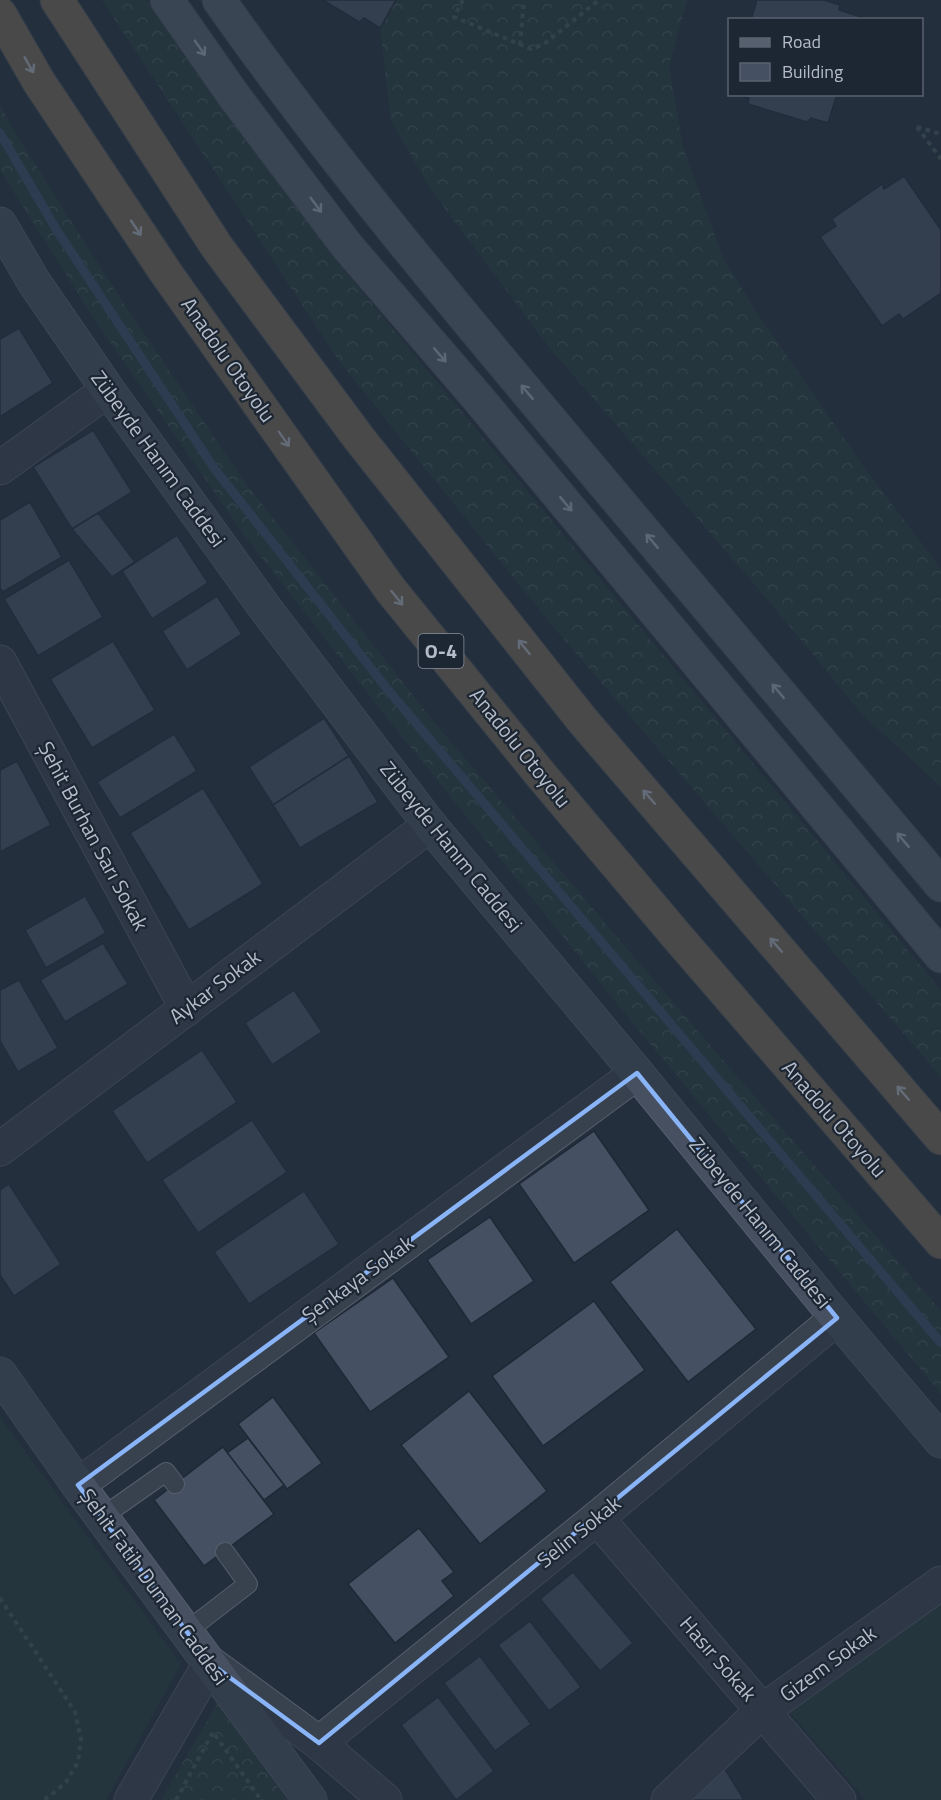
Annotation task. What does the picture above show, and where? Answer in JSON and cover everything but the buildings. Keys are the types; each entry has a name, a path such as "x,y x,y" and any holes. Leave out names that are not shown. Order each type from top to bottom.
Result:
{"highway":[{"path":"57,0 217,247 365,446 583,721 941,1138"},
{"name":"Anadolu Otoyolu","path":"0,14 39,82 166,273 390,589 675,934 941,1242"}],"main road":[{"path":"167,0 234,96 347,246 477,397 941,956"},
{"path":"219,0 273,77 442,291 941,885"}],"street":[{"name":"Zübeyde Hanım Caddesi","path":"0,224 34,282 108,390 265,608 430,825 638,1073 837,1318 941,1440"},
{"path":"0,468 108,390"},
{"name":"Şehit Burhan Sarı Sokak","path":"0,662 187,1009"},
{"name":"Aykar Sokak","path":"0,1149 430,825"},
{"name":"Şenkaya Sokak","path":"78,1485 638,1073"},
{"name":"Selin Sokak","path":"319,1743 597,1518 837,1318"},
{"name":"Şehit Fatih Duman Caddesi","path":"0,1374 78,1485 310,1800"},
{"name":"Hasır Sokak","path":"597,1518 839,1800"},
{"name":"Gizem Sokak","path":"668,1800 762,1711 941,1583"},
{"path":"131,1800 210,1662 319,1743 385,1800"}],"lane":[{"path":"102,1517 166,1472 175,1484"},
{"path":"187,1631 248,1584 225,1552"}],"path":[{"path":"463,0 454,17 531,49 544,44 599,0"},
{"path":"520,45 524,0"},
{"path":"941,134 917,127 941,159"},
{"path":"0,1598 75,1712 81,1739 78,1762 66,1782 49,1797 41,1800"},
{"path":"176,1800 213,1732 261,1800"}],"highlighted area":[{"path":"637,1073 837,1318 319,1743 210,1663 78,1485"}],"green space":[{"path":"102,0 147,0 212,95 340,265 941,990 941,1077 549,622 339,361"},
{"path":"396,0 687,0 669,67 683,147 723,258 755,310 864,467 941,569 941,787 862,714 767,599 548,346 431,190 391,121 380,28"},
{"path":"0,105 14,131 116,292 244,481 434,722 670,999 941,1311 941,1394 622,1010 380,709 242,532 92,316 0,170"},
{"path":"0,1417 181,1664 106,1800 0,1800"},
{"path":"941,1583 941,1800 866,1800 778,1699"},
{"path":"218,1702 287,1800 161,1800"}],"waterway":[{"path":"0,133 56,229 214,468 388,690 941,1343"}]}
